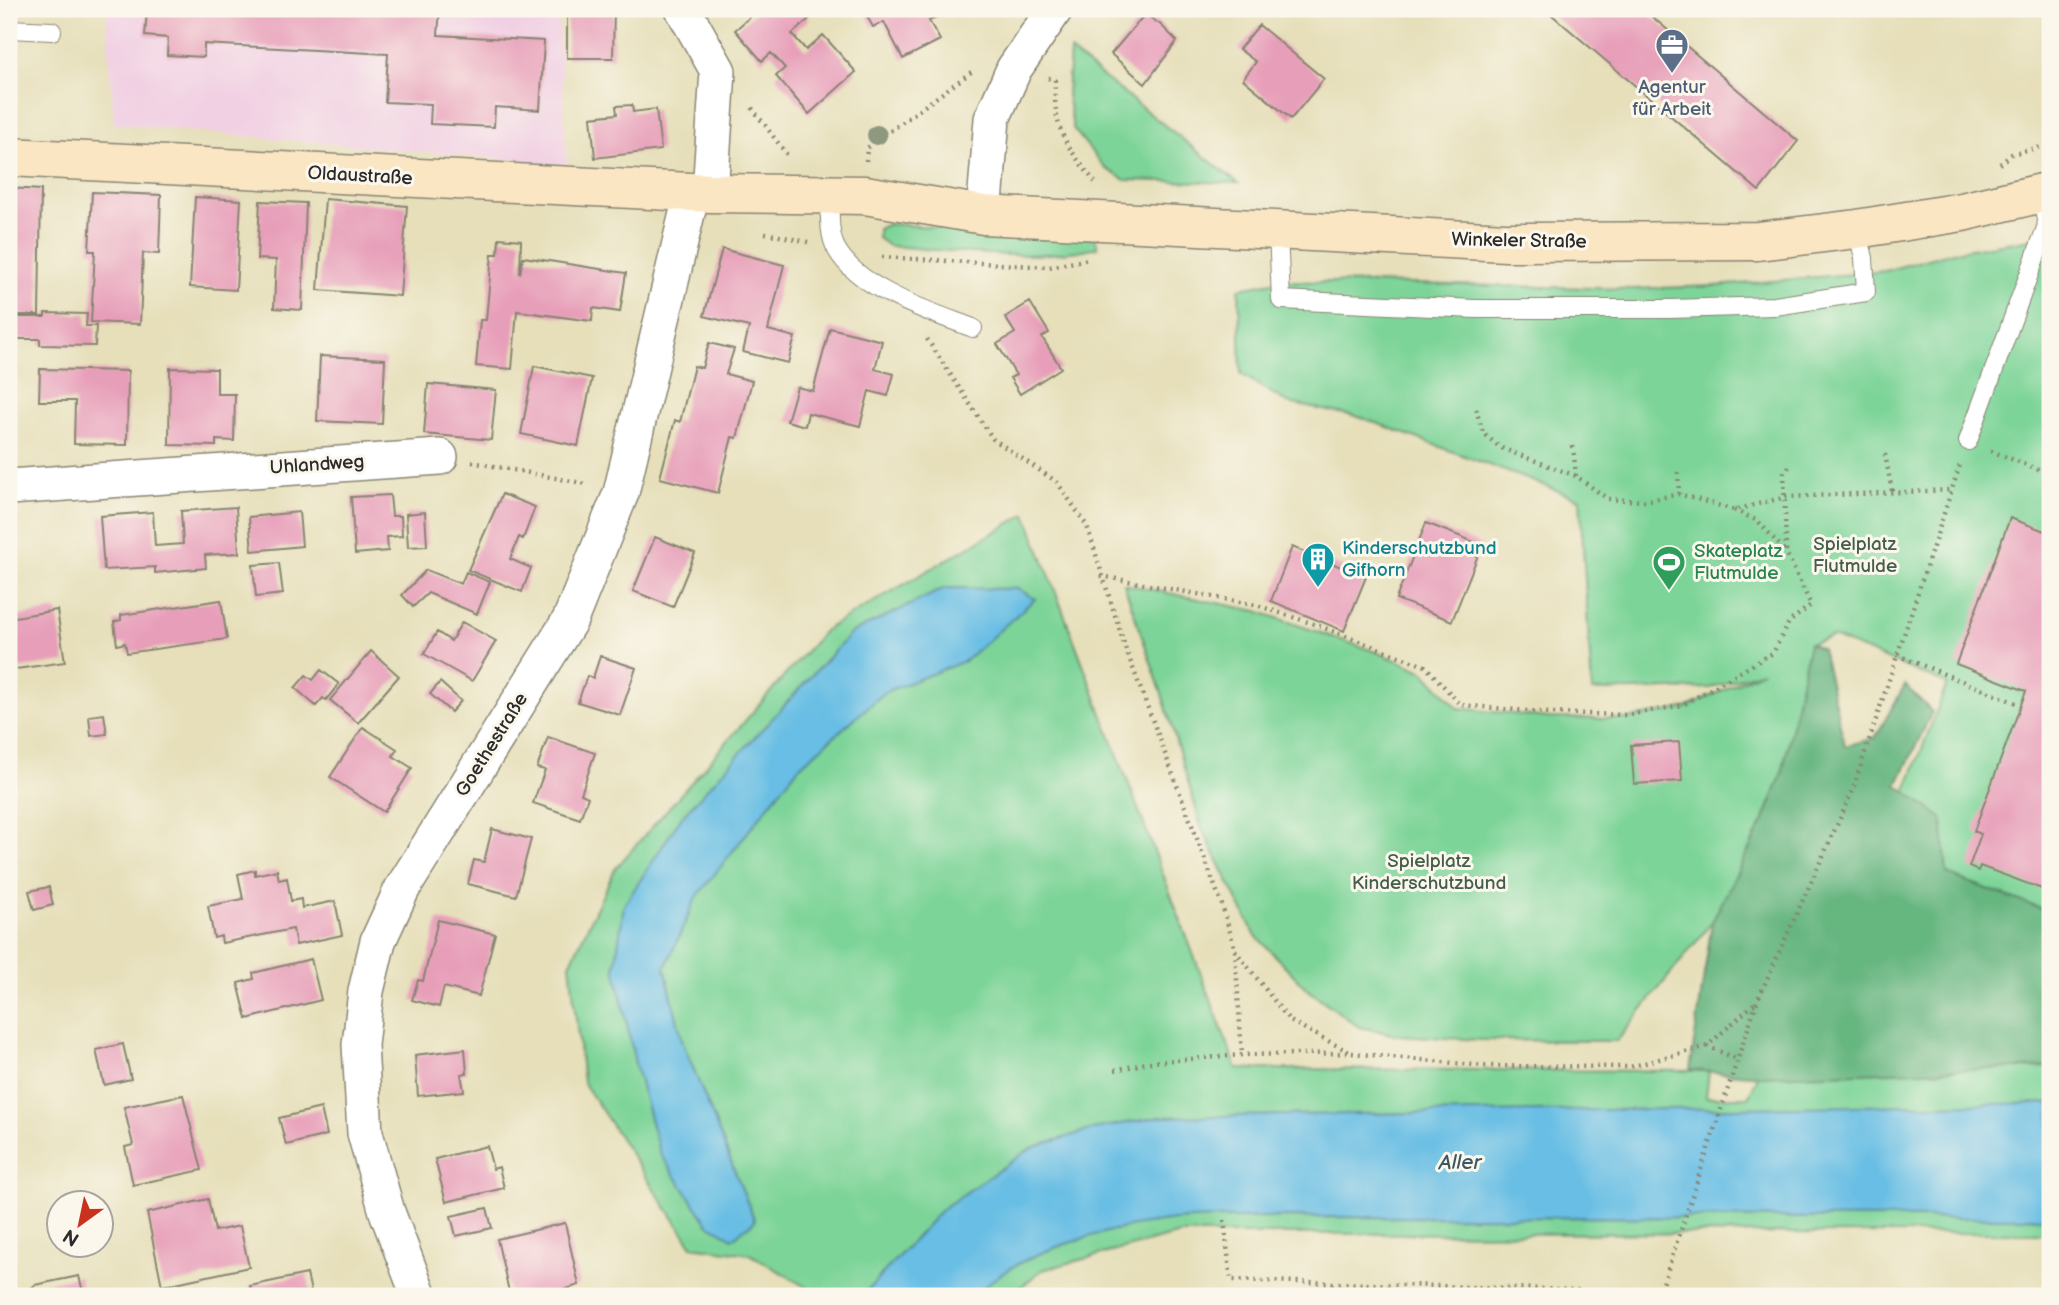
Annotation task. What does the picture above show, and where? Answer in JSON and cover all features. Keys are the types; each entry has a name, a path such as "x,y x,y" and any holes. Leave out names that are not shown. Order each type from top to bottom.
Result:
{"street":[{"name":"Goethestraße","path":"419,1296 387,1212 365,1133 360,1045 366,991 378,941 402,889 570,620 621,493 701,193 718,71 683,9"},
{"path":"984,215 992,119 1014,69 1055,9"},
{"name":"Oldaustraße","path":"9,157 701,193 830,207 865,195 984,215"},
{"name":"Winkeler Straße","path":"984,215 1506,242 1654,244 1758,241 1857,229 1962,212 2046,192"},
{"name":"Uhlandweg","path":"9,487 440,457"}],"lane":[{"path":"9,29 52,31"},
{"path":"1968,441 2047,225 2046,192"},
{"path":"830,207 835,248 853,270 905,302 973,327"},
{"path":"1278,232 1281,300 1475,309 1615,309 1774,306 1866,292 1864,258 1857,229"}],"path":[{"path":"866,169 867,148 986,61 1055,80 1054,107 1064,142 1095,182"},
{"path":"1993,170 2012,154 2050,145"},
{"path":"905,302 946,373 993,439 1057,482 1087,526 1101,576 1222,905 1235,949 1242,1055"},
{"path":"1101,576 1256,605 1311,623 1425,666 1461,705 1549,713 1628,715 1682,705 1773,653 1789,622 1811,605 1786,552 1758,521 1734,510 1679,494 1645,501 1608,499 1576,476 1501,448 1483,433 1476,409"},
{"path":"1659,1296 1677,1249 1757,1001 1852,792 1968,441 2048,473 2050,460"},
{"path":"1573,446 1576,476"},
{"path":"1885,454 1892,491"},
{"path":"440,457 621,493"},
{"path":"1786,552 1784,473 1791,464"},
{"path":"1678,472 1679,494"},
{"path":"1734,510 1786,497 1951,490"},
{"path":"1897,655 2021,705"},
{"path":"1235,949 1290,1021 1351,1053"},
{"path":"1115,1070 1151,1062 1242,1055 1351,1053 1484,1066 1630,1067 1707,1046 1757,1001"},
{"path":"1707,1046 1739,1060"},
{"path":"1224,1220 1231,1280 1577,1290 1587,1296"}],"shaded area":[{"path":"106,9 558,9 567,165 114,124"}],"green space":[{"path":"1070,51 1238,183 1125,180 1105,168 1073,128 1067,94"},
{"path":"888,224 1083,236 1095,238 1098,247 1072,252 1020,255 889,246 878,238 878,229"},
{"path":"2050,236 2050,1233 1180,1234 1042,1270 1010,1296 821,1296 750,1254 692,1246 583,1082 570,964 615,869 825,630 1026,514 1237,1069 1709,1071 1706,1097 1748,1097 1845,904 1860,909 1947,684 1833,637 1810,643 1782,774 1763,822 1712,922 1617,1041 1481,1040 1398,1035 1359,1027 1307,989 1255,935 1202,829 1163,697 1124,584 1257,611 1379,653 1423,671 1458,708 1549,718 1628,719 1686,708 1762,671 1710,688 1592,691 1580,499 1360,417 1288,403 1241,374 1239,288 1279,281 1632,289 1716,286 1885,271 1953,252"},
{"path":"1809,643 1822,649 1845,746 1875,738 1905,685 1932,712 1897,785 1942,818 1947,874 2050,912 2050,1067 1763,1076 1690,1070 1712,922 1763,822 1782,774"}],"water":[{"path":"945,588 1018,589 1035,599 965,661 885,692 799,767 696,898 665,968 683,1043 755,1221 733,1238 708,1224 660,1154 636,1068 615,967 624,905 682,816 851,633"},
{"name":"Aller","path":"2050,1103 2050,1218 1266,1217 1180,1220 1120,1229 1065,1244 1014,1267 993,1280 976,1296 862,1296 942,1209 1031,1148 1093,1129 1159,1117"}],"building":[{"path":"147,9 440,9 438,35 544,41 540,110 495,107 494,127 430,124 431,104 385,102 388,54 204,44 204,57 167,55 168,38 145,36"},
{"path":"567,9 614,9 613,58 567,58"},
{"path":"759,9 800,9 809,19 792,34 806,50 823,35 856,72 809,114 776,76 785,68 771,53 762,61 735,30"},
{"path":"863,9 933,9 937,17 929,21 940,40 903,59 884,22 873,27"},
{"name":"Agentur für Arbeit","path":"1545,9 1643,9 1798,141 1759,191"},
{"path":"1145,14 1177,41 1145,84 1111,54"},
{"path":"1259,25 1324,79 1291,119 1243,79 1256,62 1239,49"},
{"path":"632,105 633,112 656,109 661,150 595,158 591,117 617,114 616,106"},
{"path":"9,188 41,190 39,315 9,315"},
{"path":"92,192 161,195 159,254 143,253 140,324 91,322 95,251 89,251"},
{"path":"195,197 241,200 236,290 190,287"},
{"path":"325,199 407,206 400,296 318,290"},
{"path":"260,201 306,203 302,310 274,308 276,260 257,259"},
{"path":"499,238 521,240 520,274 523,257 626,273 620,312 593,308 592,321 517,311 512,369 476,366 480,320 486,320 492,254 498,254"},
{"path":"722,249 784,265 768,330 795,337 788,363 743,352 749,327 704,316"},
{"path":"1030,302 1049,333 1042,337 1061,368 1020,394 1010,378 1016,375 997,344 1015,333 1005,317"},
{"path":"45,313 87,314 86,326 96,326 95,346 40,345 40,339 17,339 17,317 45,317"},
{"path":"830,328 882,341 875,369 894,374 888,396 869,391 860,426 808,413 805,426 787,421 797,387 813,391"},
{"path":"709,343 734,349 726,374 752,381 737,438 732,437 718,493 660,478 675,420 680,422 694,366 702,368"},
{"path":"320,356 385,359 382,424 317,421"},
{"path":"534,366 592,378 578,446 521,434"},
{"path":"170,368 217,369 217,394 235,394 234,441 216,440 216,446 169,445"},
{"path":"40,369 128,371 127,445 74,444 75,401 39,401"},
{"path":"428,384 496,390 491,440 424,434"},
{"path":"502,494 535,507 523,539 519,537 510,559 531,568 522,592 468,570"},
{"path":"390,495 392,516 401,516 402,536 387,537 388,551 355,554 351,497"},
{"path":"236,507 239,553 205,555 206,568 155,573 155,567 104,570 100,516 153,512 155,546 183,544 181,511"},
{"path":"299,512 302,546 252,551 249,517"},
{"path":"425,512 427,546 408,547 406,514"},
{"path":"2010,518 2050,533 2050,892 1980,866 1978,871 1969,867 1981,834 1974,831 2026,691 1956,664"},
{"path":"1426,523 1482,545 1452,621 1396,599"},
{"path":"655,537 695,553 673,607 633,591"},
{"name":"Kinderschutzbund Gifhorn","path":"1292,547 1366,577 1344,631 1271,601"},
{"path":"279,563 283,594 256,597 253,565"},
{"path":"426,570 461,584 466,572 490,582 477,614 428,593 413,607 402,595"},
{"path":"221,600 227,639 127,653 125,643 117,645 114,622 121,620 121,615"},
{"path":"57,610 65,662 9,670 9,618"},
{"path":"462,622 496,641 472,681 424,654 437,632 451,641"},
{"path":"371,651 399,676 358,723 330,700"},
{"path":"600,656 636,668 620,715 578,702 587,676 593,678"},
{"path":"321,670 339,684 326,700 323,698 316,706 295,688 306,675 313,680"},
{"path":"440,682 461,701 451,712 430,694"},
{"path":"104,714 107,734 91,736 89,716"},
{"path":"363,727 397,749 393,756 412,768 384,812 330,777"},
{"path":"548,737 595,753 581,794 588,797 580,819 533,803 545,770 537,768"},
{"path":"1679,742 1682,781 1634,784 1631,745"},
{"path":"492,829 531,839 516,896 468,884 474,860 484,862"},
{"path":"255,870 255,875 277,870 279,880 287,878 291,901 301,899 302,908 335,901 342,935 296,945 293,929 222,943 221,936 214,938 208,906 243,899 238,874"},
{"path":"49,887 53,905 34,910 29,891"},
{"path":"438,920 495,934 479,996 444,987 439,1007 412,1000 418,980 423,981"},
{"path":"311,959 321,1000 247,1019 238,983 254,979 253,973"},
{"path":"123,1044 131,1079 104,1085 96,1050"},
{"path":"465,1049 467,1073 461,1074 464,1091 418,1096 415,1055"},
{"path":"183,1095 202,1170 133,1185 125,1147 133,1145 124,1107"},
{"path":"321,1108 327,1135 286,1145 279,1118"},
{"path":"487,1146 493,1169 499,1167 504,1188 446,1202 435,1159"},
{"path":"208,1199 215,1231 240,1226 249,1267 162,1286 147,1213"},
{"path":"487,1208 492,1228 456,1236 451,1216"},
{"path":"565,1223 579,1285 563,1290 564,1296 510,1296 497,1239"},
{"path":"307,1274 312,1296 252,1296 250,1286"},
{"path":"79,1276 84,1296 22,1296 35,1285"}],"place":[{"name":"Agentur für Arbeit","path":"1672,75"},
{"name":"Kinderschutzbund Gifhorn","path":"1318,589"},
{"name":"Skateplatz Flutmulde","path":"1669,592"}],"park label":[{"name":"Spielplatz Flutmulde","path":"1855,555"},
{"name":"Spielplatz Kinderschutzbund","path":"1429,872"}]}
